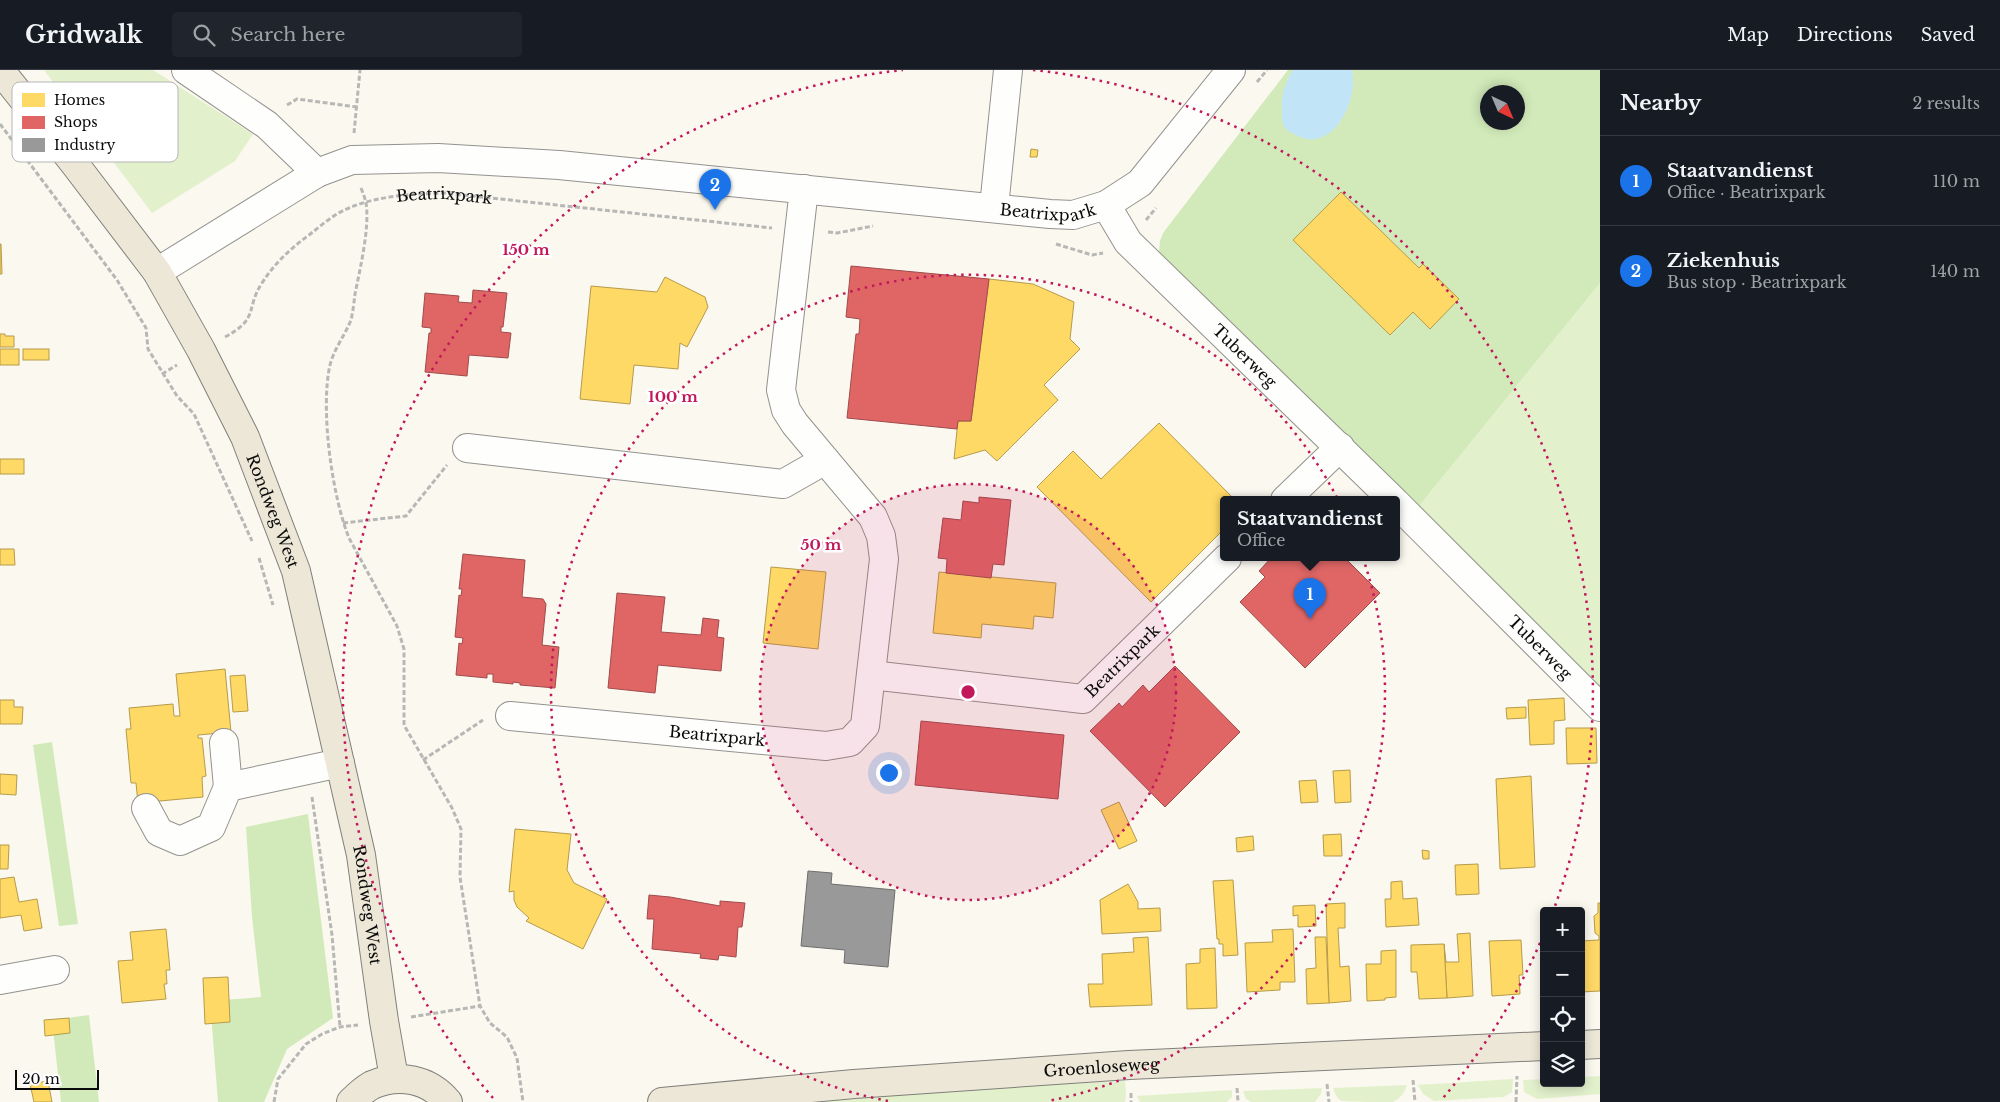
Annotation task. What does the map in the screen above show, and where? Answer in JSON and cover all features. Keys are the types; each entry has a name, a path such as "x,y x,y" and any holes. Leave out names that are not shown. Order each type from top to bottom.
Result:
{"main road":[{"name":"Rondweg West","path":"0,70 12,85"},
{"name":"Rondweg West","path":"73,162 157,272 201,350 245,437 296,571 361,855 384,1022 394,1078"},
{"path":"1585,1045 1600,1044"},
{"name":"Groenloseweg","path":"668,1102 854,1084 1129,1065 1540,1046"},
{"path":"350,1102 371,1086 394,1078 420,1082 441,1094 448,1102"}],"street":[{"path":"186,70 262,122 317,173"},
{"path":"994,208 1008,70"},
{"path":"1000,137 1022,94 1026,70"},
{"name":"Beatrixpark","path":"157,272 317,173 352,160 438,158 551,165 1073,215 1106,205 1140,183 1231,70"},
{"name":"Beatrixpark","path":"510,716 826,746 850,742 865,726 884,559 881,536 872,517 794,424 786,410 781,390 804,189"},
{"name":"Tuberweg","path":"1106,205 1128,242 1389,496"},
{"path":"1290,496 1340,447"},
{"path":"467,448 783,484 825,460"},
{"name":"Tuberweg","path":"1400,507 1600,707"},
{"name":"Beatrixpark","path":"871,675 1083,699 1224,561"},
{"path":"146,808 159,832 180,841 211,827 228,787 224,743"},
{"path":"228,787 340,763"},
{"path":"0,980 55,970"}],"path":[{"path":"360,70 352,160 366,203 364,238 351,320 330,363 326,390 326,422 334,477 343,523 349,538 397,626 404,649 404,725 452,808 460,829 460,876 480,1006 490,1023 507,1037 517,1058 523,1102"},
{"path":"262,122 297,99 357,106"},
{"name":"Rondweg West","path":"0,124 12,140"},
{"name":"Rondweg West","path":"28,162 117,280 146,328 148,350 177,396 194,414 253,542"},
{"name":"Beatrixpark","path":"162,374 232,334 249,321 258,289 272,266 299,242 337,214 366,203 406,194 444,193 837,233 872,226 880,227"},
{"path":"1053,244 1092,254 1111,252 1128,242"},
{"path":"343,523 406,516 443,469 467,448"},
{"name":"Rondweg West","path":"256,550 275,614"},
{"path":"423,760 489,716 510,716"},
{"path":"308,770 332,935 340,1027"},
{"path":"274,1102 278,1079 306,1044 322,1034 340,1027 384,1022 480,1006"}],"green space":[{"path":"44,70 153,70 172,82 53,82"},
{"path":"1288,70 1293,70 1287,80 1338,125 1352,92 1352,70 1600,70 1600,283 1415,511 1158,261 1160,241 1163,233"},
{"path":"178,86 253,134 235,161 152,213 113,162 178,162"},
{"path":"1600,283 1600,694 1415,511"},
{"path":"52,742 78,924 59,926 33,745"},
{"path":"308,814 333,1018 287,1049 264,1102 218,1102 210,1001 261,997 252,917 246,827"},
{"path":"89,1015 99,1102 61,1102 52,1020"},
{"path":"1600,1076 1600,1094 1537,1099 1524,1092 1523,1080 1540,1079 1540,1087 1585,1087 1585,1077"},
{"path":"1513,1079 1512,1092 1504,1097 1434,1101 1423,1094 1418,1085"},
{"path":"1125,1081 1125,1102 818,1102 910,1092"},
{"path":"1407,1085 1402,1095 1393,1102 1342,1101 1337,1097 1333,1088"},
{"path":"1322,1088 1321,1094 1315,1102 1251,1102 1246,1099 1243,1091"},
{"path":"1232,1090 1232,1097 1227,1102 1140,1102 1137,1096"}],"water":[{"path":"1293,70 1352,70 1353,82 1347,109 1332,131 1321,138 1309,139 1296,135 1284,126 1282,120 1283,94"}],"building: Homes":[{"path":"1031,149 1038,150 1037,157 1030,157"},
{"path":"1341,192 1419,268 1423,264 1459,299 1430,329 1413,312 1390,335 1293,240"},
{"path":"1,244 2,274 0,274"},
{"path":"665,277 705,297 708,307 687,347 680,343 678,369 634,365 630,404 580,399 591,286 657,292"},
{"path":"989,279 1033,284 1074,302 1070,339 1080,349 1044,385 1058,400 997,461 985,450 954,459 958,421 971,421"},
{"path":"0,334 14,336 14,347 0,347"},
{"path":"0,349 19,349 19,365 0,365"},
{"path":"23,349 49,349 49,360 23,360"},
{"path":"1159,423 1231,496 1220,496 1220,533 1151,602 1037,487 1073,451 1101,479"},
{"path":"0,459 24,459 24,474 0,474"},
{"path":"0,549 14,549 15,565 0,565"},
{"path":"771,567 826,572 818,649 763,643"},
{"path":"939,572 1056,583 1053,618 1034,616 1033,629 982,624 981,638 933,633"},
{"path":"225,669 231,732 198,735 198,738 202,738 206,776 202,777 203,797 138,803 136,783 131,783 126,729 131,729 129,708 173,704 174,716 180,716 176,674"},
{"path":"245,675 248,711 233,712 230,676"},
{"path":"1564,698 1565,720 1554,721 1554,744 1530,745 1528,700"},
{"path":"0,700 14,700 14,707 23,707 22,724 0,724"},
{"path":"1526,707 1526,718 1507,719 1506,708"},
{"path":"1566,728 1596,728 1597,763 1567,764"},
{"path":"1350,770 1351,802 1335,803 1333,771"},
{"path":"0,774 17,775 16,795 0,794"},
{"path":"1531,776 1535,867 1500,869 1496,779"},
{"path":"1316,780 1318,802 1301,803 1299,781"},
{"path":"1119,802 1137,841 1119,849 1101,810"},
{"path":"515,829 571,834 567,870 574,883 607,899 583,949 526,921 529,918 517,907 514,900 514,891 509,892"},
{"path":"1341,834 1342,856 1324,856 1323,835"},
{"path":"1253,836 1254,850 1237,852 1236,838"},
{"path":"0,845 9,845 8,869 0,869"},
{"path":"1422,850 1429,851 1429,859 1423,859"},
{"path":"1478,864 1479,894 1456,895 1455,865"},
{"path":"14,877 19,902 37,899 42,928 24,931 21,915 0,918 0,879"},
{"path":"1233,880 1238,955 1223,956 1223,944 1219,944 1219,939 1217,939 1213,881"},
{"path":"1402,881 1403,899 1417,898 1419,925 1386,927 1385,899 1391,899 1391,882"},
{"path":"1128,884 1138,902 1138,909 1160,908 1161,931 1102,934 1100,900"},
{"path":"1345,903 1345,928 1338,928 1340,967 1349,966 1351,1001 1329,1003 1326,904"},
{"path":"1598,903 1600,903 1600,991 1585,992 1585,941 1599,940 1599,936 1595,933 1594,916 1598,913"},
{"path":"1315,905 1316,926 1298,927 1298,915 1293,916 1293,906"},
{"path":"166,929 170,970 166,970 167,984 164,984 166,999 122,1003 118,961 133,960 130,932"},
{"path":"1293,929 1295,982 1280,982 1280,990 1247,992 1245,943 1273,942 1272,930"},
{"path":"1470,933 1473,996 1447,998 1444,944 1446,962 1459,962 1457,934"},
{"path":"1148,937 1152,1005 1090,1007 1088,984 1103,984 1102,954 1134,952 1133,938"},
{"path":"1315,937 1326,937 1329,1003 1307,1004 1306,969 1316,968"},
{"path":"1521,940 1523,975 1519,975 1520,994 1492,996 1489,941"},
{"path":"1444,944 1447,998 1419,999 1417,972 1411,972 1411,945"},
{"path":"1215,948 1217,1008 1187,1009 1186,964 1200,963 1200,949"},
{"path":"1396,950 1396,997 1367,1001 1366,964 1381,964 1381,951"},
{"path":"228,977 230,1022 205,1024 203,978"},
{"path":"69,1018 70,1033 45,1036 44,1020"},
{"path":"48,1081 52,1102 34,1102 30,1084"}],"building: Shops":[{"path":"851,266 989,279 971,421 958,421 957,429 847,418 856,334 859,334 860,319 846,317"},
{"path":"473,290 507,293 501,332 511,333 508,358 469,355 467,376 425,372 431,328 422,327 425,293 459,296 458,302 472,303"},
{"path":"979,497 1011,500 1004,565 993,564 991,578 946,573 947,559 938,558 943,518 961,520 963,501 979,503"},
{"path":"463,554 525,560 522,597 543,599 546,604 542,645 559,647 555,688 520,685 520,683 513,682 513,684 493,682 493,674 487,674 487,678 456,675 459,643 462,644 463,638 455,637 459,595 461,596 462,589 459,589"},
{"path":"1268,561 1348,561 1380,593 1305,668 1240,602 1265,577 1259,571"},
{"path":"617,593 665,597 661,632 701,635 703,618 719,620 717,637 724,638 721,671 658,665 655,693 608,688"},
{"path":"1175,666 1240,732 1165,807 1090,731 1119,703 1122,707 1143,685 1149,692"},
{"path":"921,721 1064,735 1058,799 915,785"},
{"path":"649,895 720,906 720,901 745,903 742,927 738,927 736,957 719,955 718,960 700,958 701,954 652,949 654,919 647,919"}],"building: Industry":[{"path":"808,871 832,873 831,884 895,890 888,967 844,963 845,950 801,946"}],"place":[{"name":"Ziekenhuis","path":"715,210"},
{"name":"Staatvandienst","path":"1310,619"}]}
